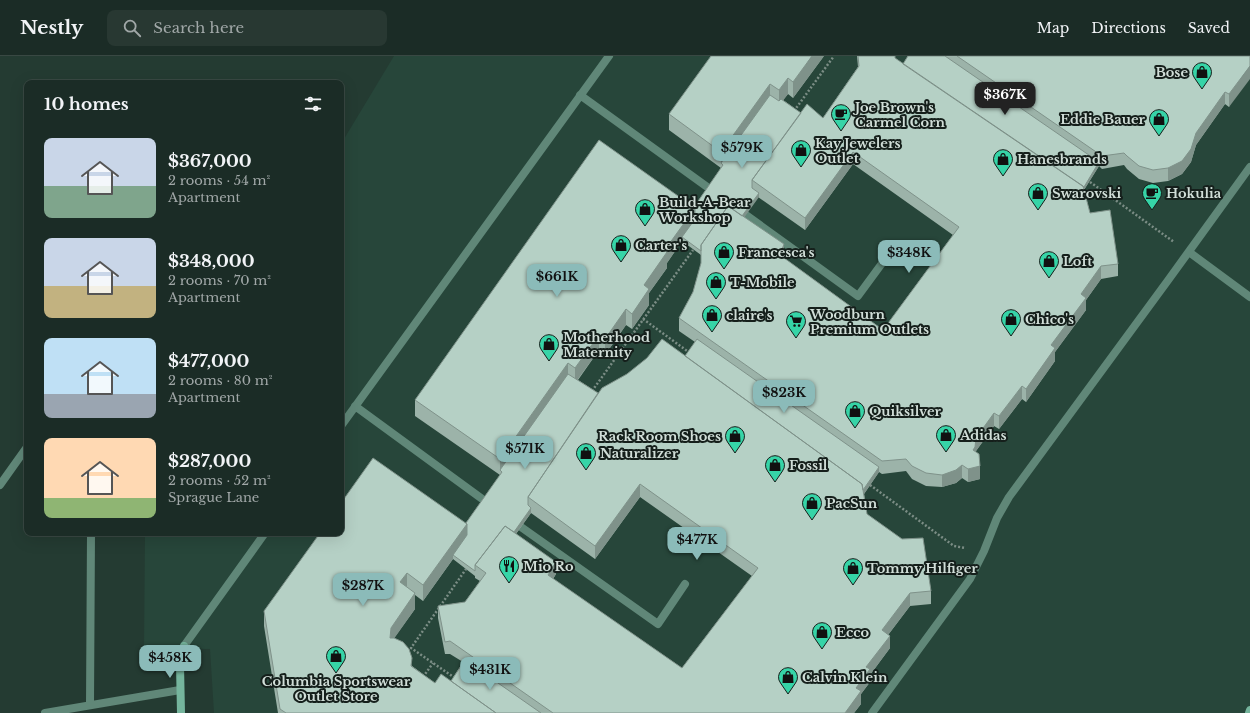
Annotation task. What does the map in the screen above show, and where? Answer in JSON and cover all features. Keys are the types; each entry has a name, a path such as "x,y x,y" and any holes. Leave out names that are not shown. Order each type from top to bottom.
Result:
{"street":[{"path":"181,713 180,665 184,646"}],"lane":[{"path":"344,422 609,56"},
{"path":"580,96 710,189"},
{"path":"872,713 970,579 984,551 997,518 1009,497 1250,167"},
{"path":"746,215 858,296 883,262"},
{"path":"1189,252 1250,297"},
{"path":"355,406 485,501"},
{"path":"0,484 24,451"},
{"path":"521,527 658,624 685,584"},
{"path":"90,704 91,536"},
{"path":"184,646 263,536"},
{"path":"45,713 90,704 180,690"}],"path":[{"path":"793,112 834,56"},
{"path":"1090,182 1189,252"},
{"path":"590,393 693,250"},
{"path":"643,319 690,354"},
{"path":"870,485 954,546 984,551"},
{"path":"455,678 411,648 466,569"},
{"path":"422,680 433,663"}],"shaded area":[{"name":"Woodburn Premium Outlets","path":"394,56 1250,56 1250,713 214,713 210,649 144,648 145,536 344,536 344,139"}],"building":[{"path":"711,56 812,56 793,82 788,78 779,90 770,84 721,152 669,114"},
{"path":"858,56 895,56 895,58 1083,186 1090,213 1110,210 1118,264 1101,266 1081,294 1086,298 1051,345 1055,348 1026,389 1022,386 999,416 994,413 976,438 975,447 973,450 979,454 980,466 968,469 962,465 956,470 942,475 926,473 912,466 906,459 882,461 679,318 693,292 701,263 701,245 728,206 784,244 780,255 883,330 959,227 853,152 805,218 752,180 807,104 823,118 859,66"},
{"path":"908,56 945,56 1099,162 1084,187 903,64"},
{"path":"957,56 1250,56 1250,66 1229,94 1225,92 1196,133 1191,149 1182,161 1168,168 1153,170 1139,166 1124,153 1102,156"},
{"path":"770,95 779,101 781,99 801,113 752,180 752,188 759,193 742,216 728,206 701,245 701,251 682,237 695,219 694,207 723,165 721,163"},
{"path":"599,140 695,208 664,251 667,252 644,285 649,289 632,314 626,309 605,339 599,335 575,368 568,363 500,459 415,400"},
{"path":"662,339 862,484 867,514 902,539 923,538 931,591 910,593 882,630 890,636 866,667 870,669 856,688 861,691 845,713 553,713 450,641 445,642 438,606 465,602 486,573 475,565 505,526 556,562 548,575 682,668 758,568 640,484 595,546 528,497 602,388 627,374 647,358"},
{"path":"697,339 879,467 863,490 862,484 685,356"},
{"path":"568,374 598,393 528,497 528,505 531,508 514,532 505,526 475,565 475,571 453,555 467,535 466,523 502,472 500,470"},
{"path":"373,458 467,524 423,585 407,573 400,582 415,593 391,628 390,638 403,642 409,649 412,658 411,666 435,683 441,674 496,713 286,713 280,709 264,611 318,536 344,536 344,499"},
{"path":"465,660 541,713 496,713 451,681"}],"place":[{"name":"Bose","path":"1202,89"},
{"name":"Joe Brown's Carmel Corn","path":"841,131"},
{"name":"Eddie Bauer","path":"1159,136"},
{"name":"Kay Jewelers Outlet","path":"801,167"},
{"name":"Hanesbrands","path":"1003,176"},
{"name":"Swarovski","path":"1038,210"},
{"name":"Hokulia","path":"1152,210"},
{"name":"Build-A-Bear Workshop","path":"645,226"},
{"name":"Carter's","path":"621,262"},
{"name":"Francesca's","path":"724,269"},
{"name":"Loft","path":"1049,278"},
{"name":"T-Mobile","path":"716,299"},
{"name":"claire's","path":"712,332"},
{"name":"Chico's","path":"1011,336"},
{"name":"Woodburn Premium Outlets","path":"796,338"},
{"name":"Motherhood Maternity","path":"549,361"},
{"name":"Quiksilver","path":"855,428"},
{"name":"Adidas","path":"946,452"},
{"name":"Rack Room Shoes","path":"735,453"},
{"name":"Naturalizer","path":"586,470"},
{"name":"Fossil","path":"775,482"},
{"name":"PacSun","path":"812,520"},
{"name":"Mio Ro","path":"509,583"},
{"name":"Tommy Hilfiger","path":"853,585"},
{"name":"Ecco","path":"822,649"},
{"name":"Columbia Sportswear Outlet Store","path":"336,673"},
{"name":"Calvin Klein","path":"788,694"}]}
